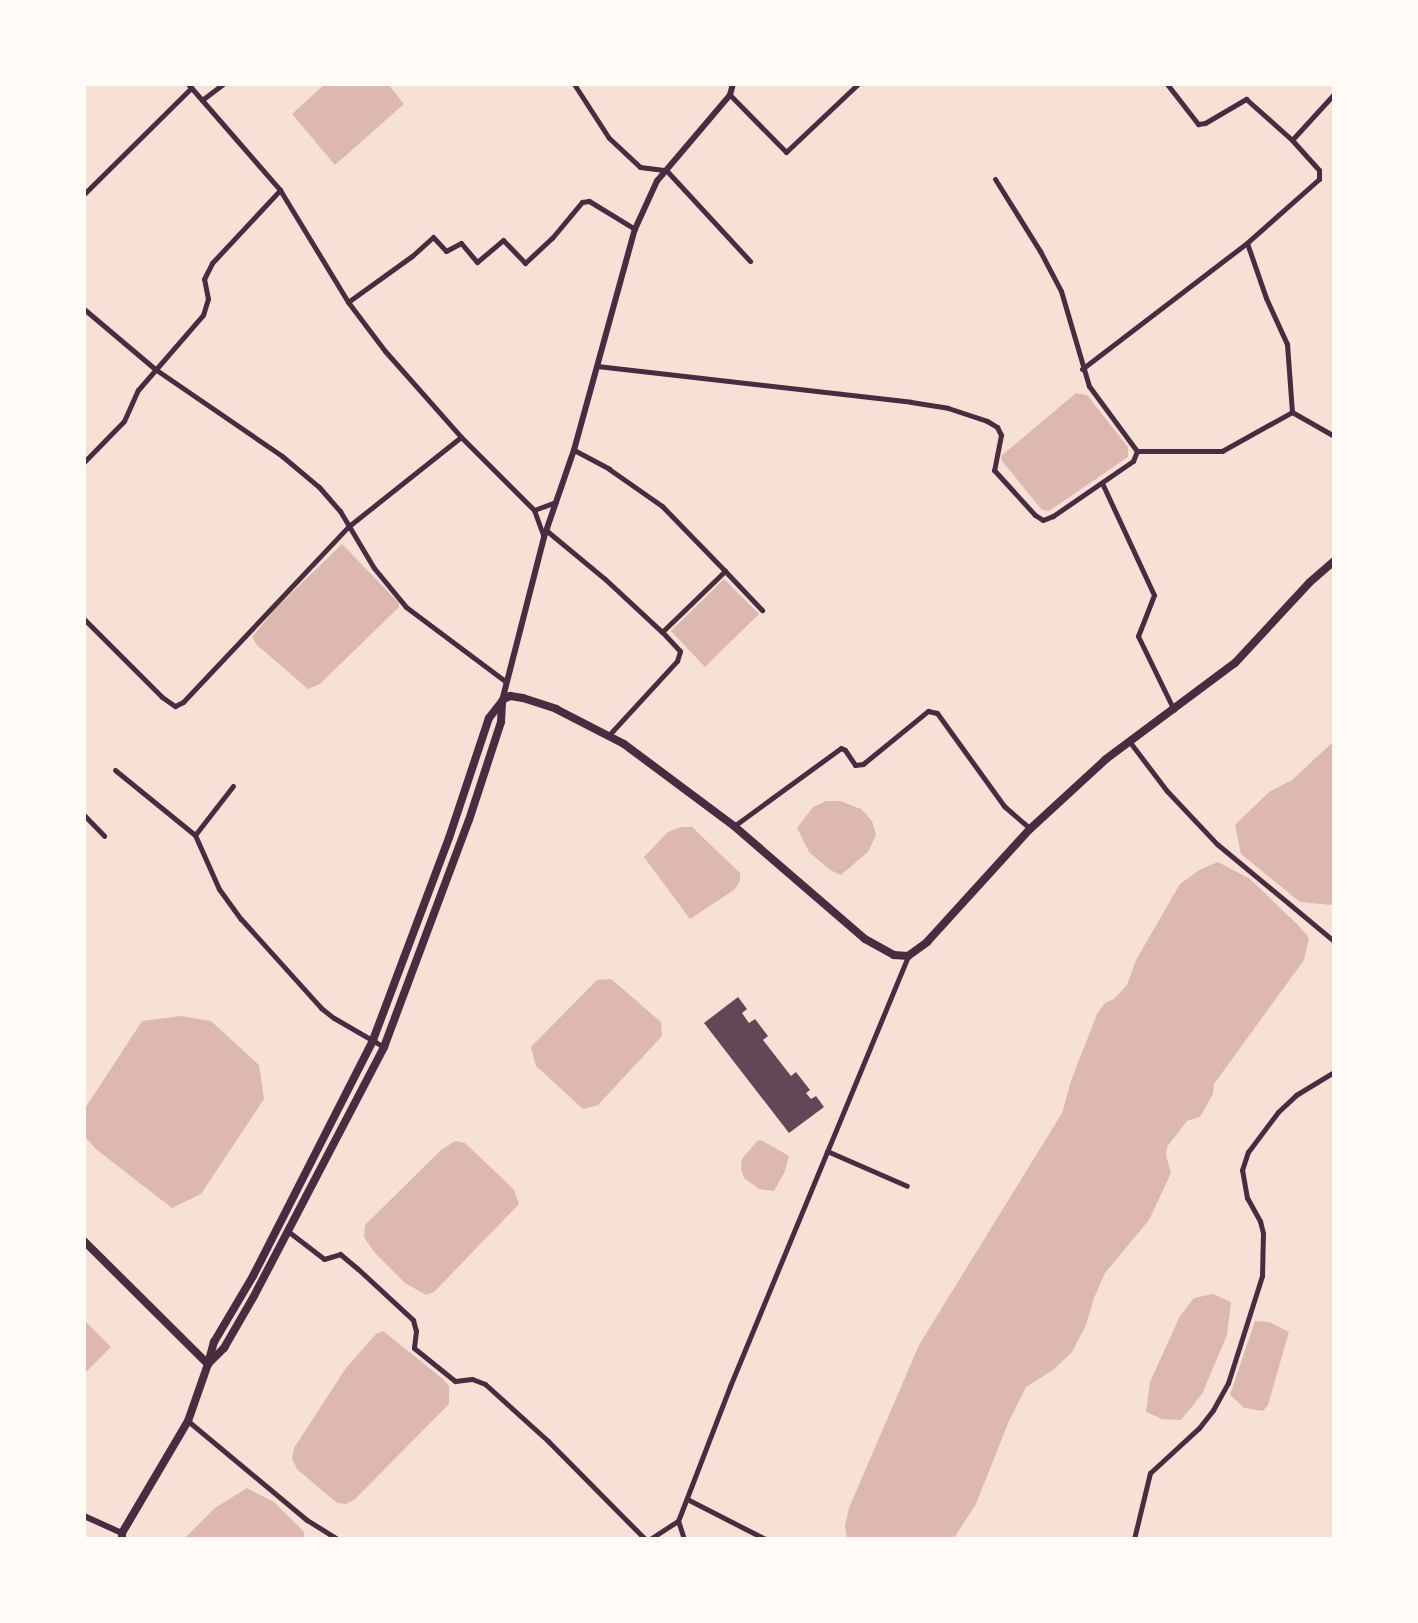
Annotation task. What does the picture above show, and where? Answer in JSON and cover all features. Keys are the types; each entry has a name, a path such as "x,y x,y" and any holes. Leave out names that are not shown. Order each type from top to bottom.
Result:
{"highway":[{"path":"122,1536 188,1421 214,1342 253,1276 373,1040 489,718 501,701 510,696 523,698 556,710 609,736 674,779 734,826 865,939 894,955 908,956 927,942 1030,829 1129,741 1174,711 1235,663 1310,582 1334,561"},
{"path":"208,1364 224,1348 289,1232 384,1047 478,792 501,722 501,701"},
{"path":"465,788 478,792"},
{"path":"84,1241 208,1364"}],"street":[{"path":"202,100 223,84"},
{"path":"574,84 609,138 640,167 666,170 750,261"},
{"path":"501,701 546,534 574,450 635,229 651,191 730,95 732,84"},
{"path":"730,95 786,152 858,84"},
{"path":"1082,369 1247,243 1319,178 1319,170 1292,140 1246,99 1242,98 1202,125 1198,124 1167,84"},
{"path":"84,194 190,86 280,190 348,302 385,351 461,437 534,510 546,534 605,579 680,651 677,661 609,736"},
{"path":"1292,140 1334,94"},
{"path":"995,179 1040,251 1060,291 1089,386 1137,451"},
{"path":"84,462 124,421 134,394 203,315 208,299 204,279 212,263 280,190"},
{"path":"348,302 412,256 433,237 446,251 461,243 477,261 503,240 525,263 552,238 582,202 589,201 635,229"},
{"path":"1247,243 1266,298 1287,345 1292,412"},
{"path":"84,309 155,369 282,456 332,500 374,568 406,607 505,681"},
{"path":"597,366 911,402 948,408 987,421 997,427 1001,435 994,470 1035,515 1044,519 1053,516 1102,483 1132,461 1137,451"},
{"path":"1292,412 1334,436"},
{"path":"1137,451 1222,452 1292,412"},
{"path":"84,619 162,697 175,706 183,702 349,526 461,437"},
{"path":"574,450 609,469 662,506 762,610"},
{"path":"1102,483 1154,595 1138,636 1174,711"},
{"path":"534,510 556,502"},
{"path":"662,632 725,571"},
{"path":"734,826 841,748 845,750 855,765 863,764 928,711 937,713 1004,806 1030,829"},
{"path":"1129,741 1167,791 1217,844 1334,942"},
{"path":"115,770 195,835 209,873 242,919 321,1008 384,1047"},
{"path":"195,835 233,786"},
{"path":"84,815 104,836"},
{"path":"650,1539 678,1521 908,956"},
{"path":"1134,1539 1150,1473 1199,1428 1213,1410 1228,1383 1262,1276 1263,1233 1243,1184 1242,1170 1245,1161 1255,1140 1278,1112 1296,1095 1334,1072"},
{"path":"827,1151 907,1186"},
{"path":"289,1232 324,1259 340,1254 358,1269 413,1320 416,1331 414,1348 455,1381 472,1379 485,1384 548,1441 645,1539"},
{"path":"188,1421 306,1520 337,1539"},
{"path":"687,1499 765,1539"},
{"path":"84,1516 122,1536"},
{"path":"678,1521 684,1539"}],"shaded area":[{"path":"325,84 388,84 404,104 335,165 292,114"},
{"path":"1076,393 1087,395 1128,447 1128,457 1049,511 1042,510 1002,461 1001,456"},
{"path":"342,544 399,603 399,607 320,684 308,689 257,645 252,637 276,608"},
{"path":"724,579 759,614 705,667 671,631"},
{"path":"1334,741 1334,900 1331,905 1300,902 1241,854 1235,825 1269,792 1292,780"},
{"path":"826,801 840,801 861,809 872,821 876,835 868,852 841,875 830,870 809,852 797,828 813,807"},
{"path":"681,827 692,827 740,873 740,881 734,890 690,919 644,857 668,832"},
{"path":"1218,862 1250,879 1299,926 1309,938 1304,960 1214,1084 1213,1094 1200,1117 1187,1121 1167,1147 1166,1155 1171,1173 1149,1220 1105,1273 1086,1325 1072,1352 1053,1370 1026,1387 1009,1421 976,1504 953,1539 847,1539 845,1526 849,1508 919,1345 1062,1113 1071,1081 1097,1014 1105,1003 1114,999 1127,985 1136,960 1180,884 1201,869"},
{"path":"611,979 661,1022 662,1036 598,1105 583,1109 536,1066 531,1047 597,980"},
{"path":"181,1016 211,1021 259,1065 264,1099 201,1194 172,1208 97,1150 84,1136 84,1110 142,1021"},
{"path":"761,1140 789,1156 785,1171 774,1191 759,1189 744,1178 741,1168 742,1159 757,1141"},
{"path":"455,1141 465,1143 506,1182 514,1190 519,1204 434,1292 426,1295 405,1283 374,1252 364,1237 365,1225 441,1150"},
{"path":"1213,1294 1231,1302 1227,1335 1202,1394 1181,1420 1162,1419 1146,1412 1150,1382 1180,1316 1194,1298"},
{"path":"84,1320 111,1347 84,1374"},
{"path":"1255,1321 1269,1322 1289,1332 1268,1405 1263,1411 1244,1408 1230,1395"},
{"path":"383,1331 443,1379 449,1386 449,1404 354,1500 346,1504 337,1503 297,1469 292,1459 294,1448 346,1368 376,1334"},
{"path":"247,1488 274,1502 304,1532 304,1539 184,1539 215,1508"}],"building":[{"path":"738,997 747,1009 742,1013 749,1023 755,1019 768,1036 763,1040 791,1076 796,1072 810,1090 806,1093 811,1099 816,1096 824,1107 789,1133 704,1023"}]}
